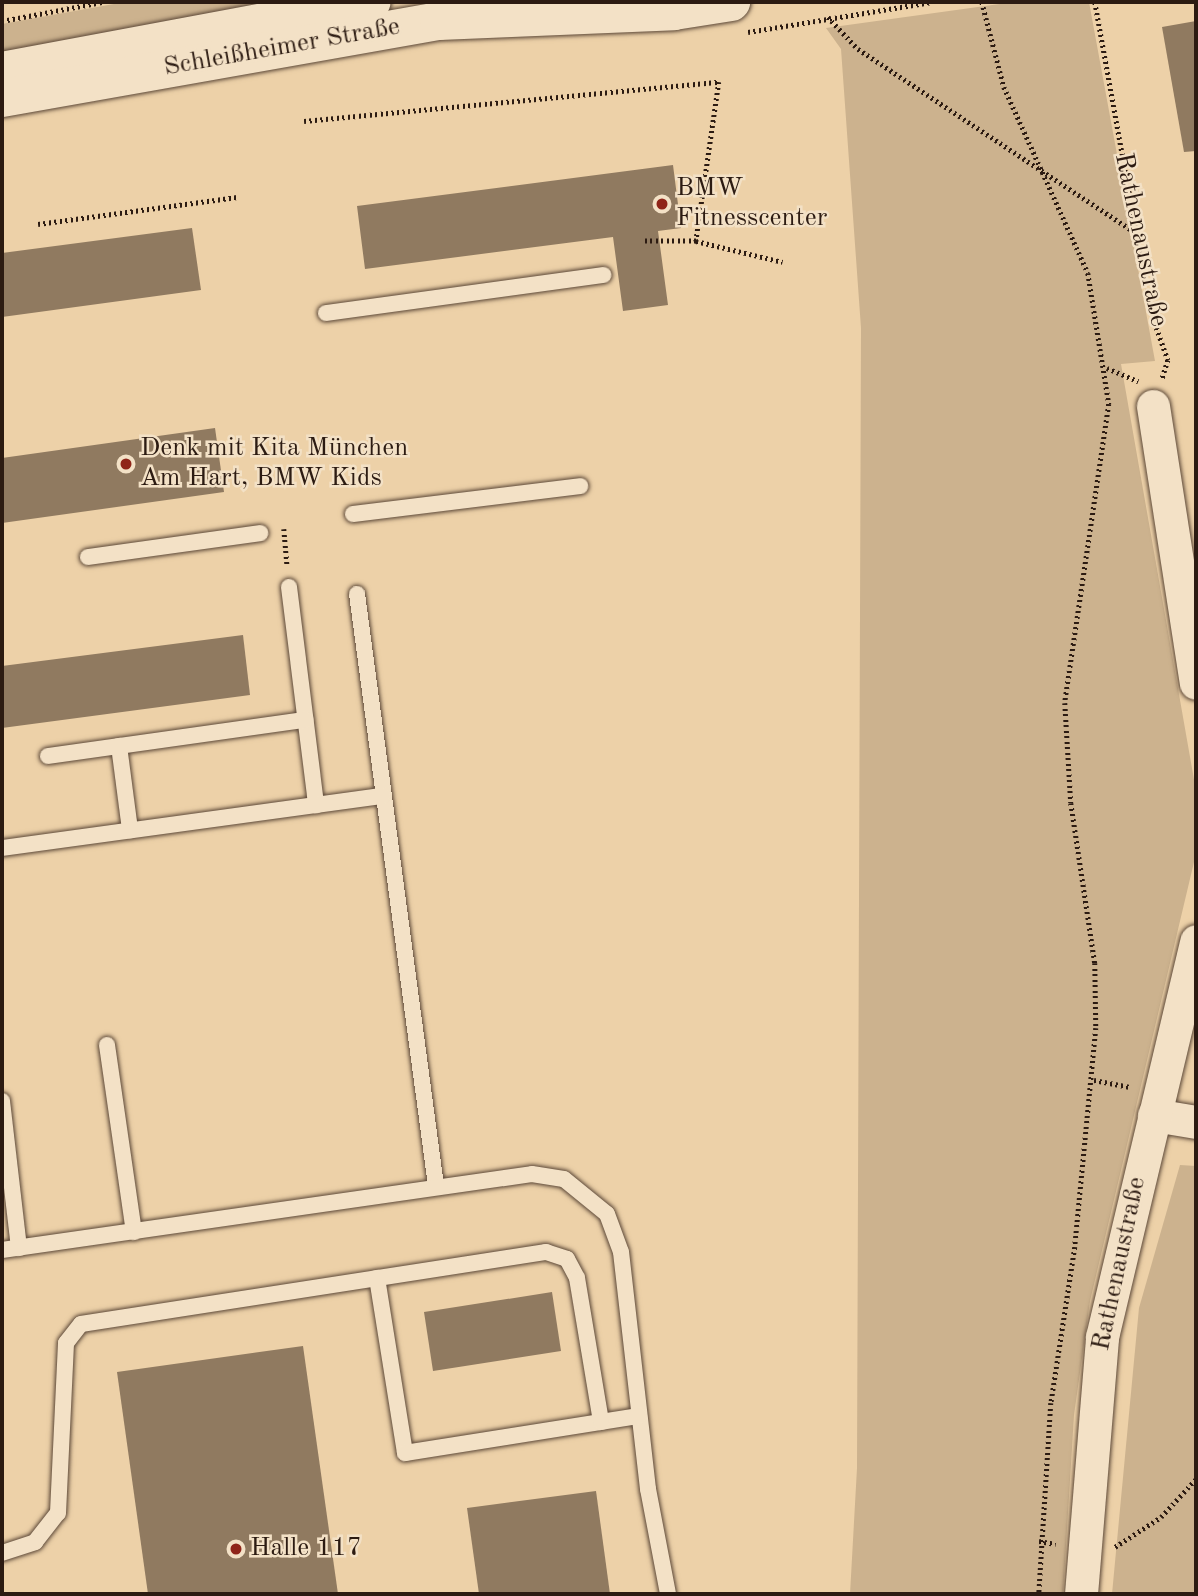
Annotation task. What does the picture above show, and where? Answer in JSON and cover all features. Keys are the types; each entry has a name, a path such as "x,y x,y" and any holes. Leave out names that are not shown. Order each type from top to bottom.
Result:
{"main road":[{"name":"Schleißheimer Straße","path":"2,98 359,11"},
{"name":"Schleißheimer Straße","path":"2,71 359,11 439,21 674,11 735,18"}],"street":[{"path":"1153,405 1196,683"},
{"name":"Rathenaustraße","path":"1081,1594 1102,1337 1196,941"},
{"path":"1154,1115 1196,1122"}],"lane":[{"path":"326,313 603,275"},
{"path":"353,514 580,486"},
{"path":"88,557 260,533"},
{"path":"289,587 316,806"},
{"path":"357,594 436,1186"},
{"path":"48,756 305,720"},
{"path":"119,746 130,830"},
{"path":"2,848 382,796"},
{"path":"107,1045 134,1232"},
{"path":"2,1101 19,1248"},
{"path":"2,1250 436,1186 532,1174 564,1179 607,1214 621,1252 639,1416 668,1594"},
{"path":"2,1553 35,1542 58,1513 66,1343 80,1324 546,1252 567,1259 577,1278 601,1422"},
{"path":"377,1278 405,1453 639,1416"}],"path":[{"path":"2,21 103,2"},
{"path":"735,18 828,17 932,2"},
{"path":"982,2 1004,87 1088,273 1109,404 1065,703 1071,803 1095,963 1095,1054 1051,1403 1038,1594"},
{"name":"Rathenaustraße","path":"1095,2 1151,312 1168,360 1153,405"},
{"path":"828,17 858,49 1044,176 1136,232"},
{"path":"304,121 719,82 696,241"},
{"path":"38,224 239,197"},
{"path":"644,241 696,241 783,262"},
{"path":"284,529 289,587"},
{"path":"1106,1552 1161,1517 1196,1479"}],"shaded area":[{"path":"125,2 305,2 2,57 2,24"},
{"path":"1014,2 1089,2 1155,361 1121,364 1196,791 1194,862 1090,1301 1074,1415 1063,1594 850,1594 857,1468 861,328 841,49 826,28"},
{"path":"1180,1165 1196,1166 1196,1594 1112,1594 1139,1308"}],"building":[{"path":"1196,21 1196,151 1184,152 1162,27"},
{"path":"673,165 681,228 658,231 668,305 623,311 613,237 365,269 357,206"},
{"path":"192,228 201,290 2,317 2,253"},
{"path":"215,428 224,492 2,523 2,458"},
{"path":"243,635 250,695 2,728 2,666"},
{"path":"552,1292 561,1351 433,1371 424,1312"},
{"path":"303,1346 338,1594 148,1594 117,1372"},
{"path":"596,1491 610,1594 479,1594 467,1508"}],"place":[{"name":"BMW Fitnesscenter","path":"662,204"},
{"name":"Denk mit Kita München Am Hart, BMW Kids","path":"126,464"},
{"name":"Halle 117","path":"236,1549"}]}
